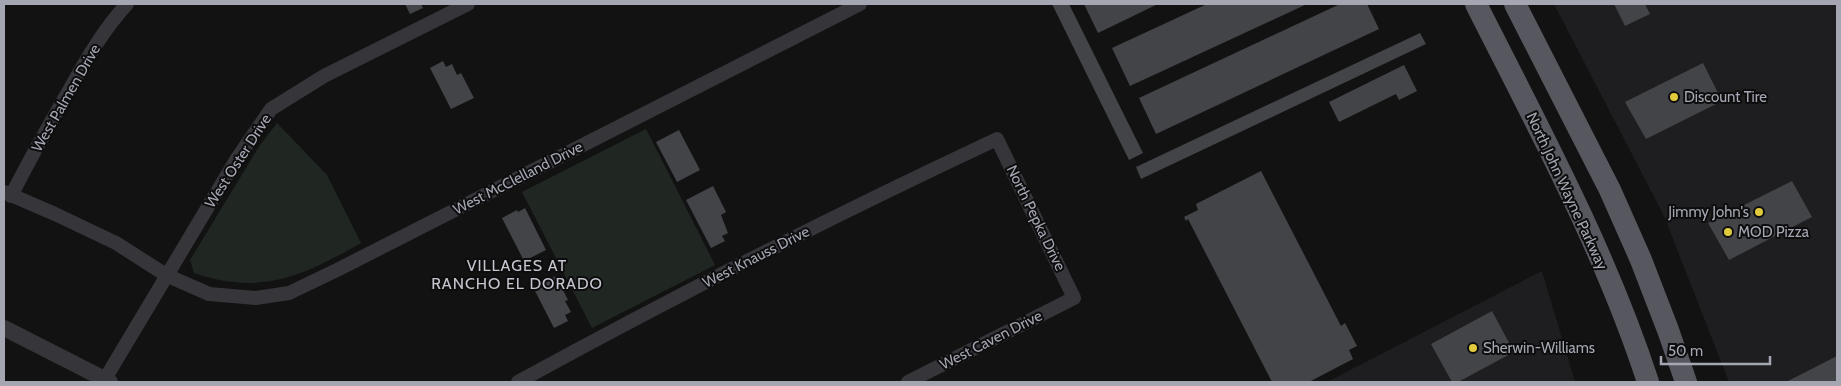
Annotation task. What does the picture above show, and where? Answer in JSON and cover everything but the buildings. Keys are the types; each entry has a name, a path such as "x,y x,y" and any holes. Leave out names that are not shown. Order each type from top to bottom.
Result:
{"highway":[{"name":"North John Wayne Parkway","path":"1476,4 1573,197 1621,308 1648,382"},
{"path":"1498,4 1535,40"},
{"path":"1516,4 1610,190 1668,330 1686,382"}],"street":[{"name":"West Palmen Drive","path":"7,194 82,66 112,20 126,4"},
{"name":"West Oster Drive","path":"107,381 166,274 236,160 272,109 324,76 468,4"},
{"name":"West McClelland Drive","path":"7,194 55,214 116,244 166,274 209,294 256,298 289,293 860,4"},
{"name":"North Pepka Drive","path":"997,139 1074,298"},
{"name":"West Knauss Drive","path":"518,382 665,303 863,202 997,139"},
{"name":"West Caven Drive","path":"908,382 1074,298"},
{"path":"4,328 107,381"}],"shaded area":[{"path":"1554,4 1837,4 1837,382 1729,382 1664,216"},
{"path":"277,123 327,175 361,243 320,265 281,279 240,283 218,280 194,273 190,260 260,145"},
{"path":"646,129 715,265 592,328 522,192"},
{"path":"1542,271 1575,382 1327,382"}],"place":[{"name":"Discount Tire","path":"1674,97"},
{"name":"Jimmy John's","path":"1759,212"},
{"name":"MOD Pizza","path":"1728,232"},
{"name":"Sherwin-Williams","path":"1473,348"}],"district":[{"name":"VILLAGES AT RANCHO EL DORADO","path":"517,274"}]}
